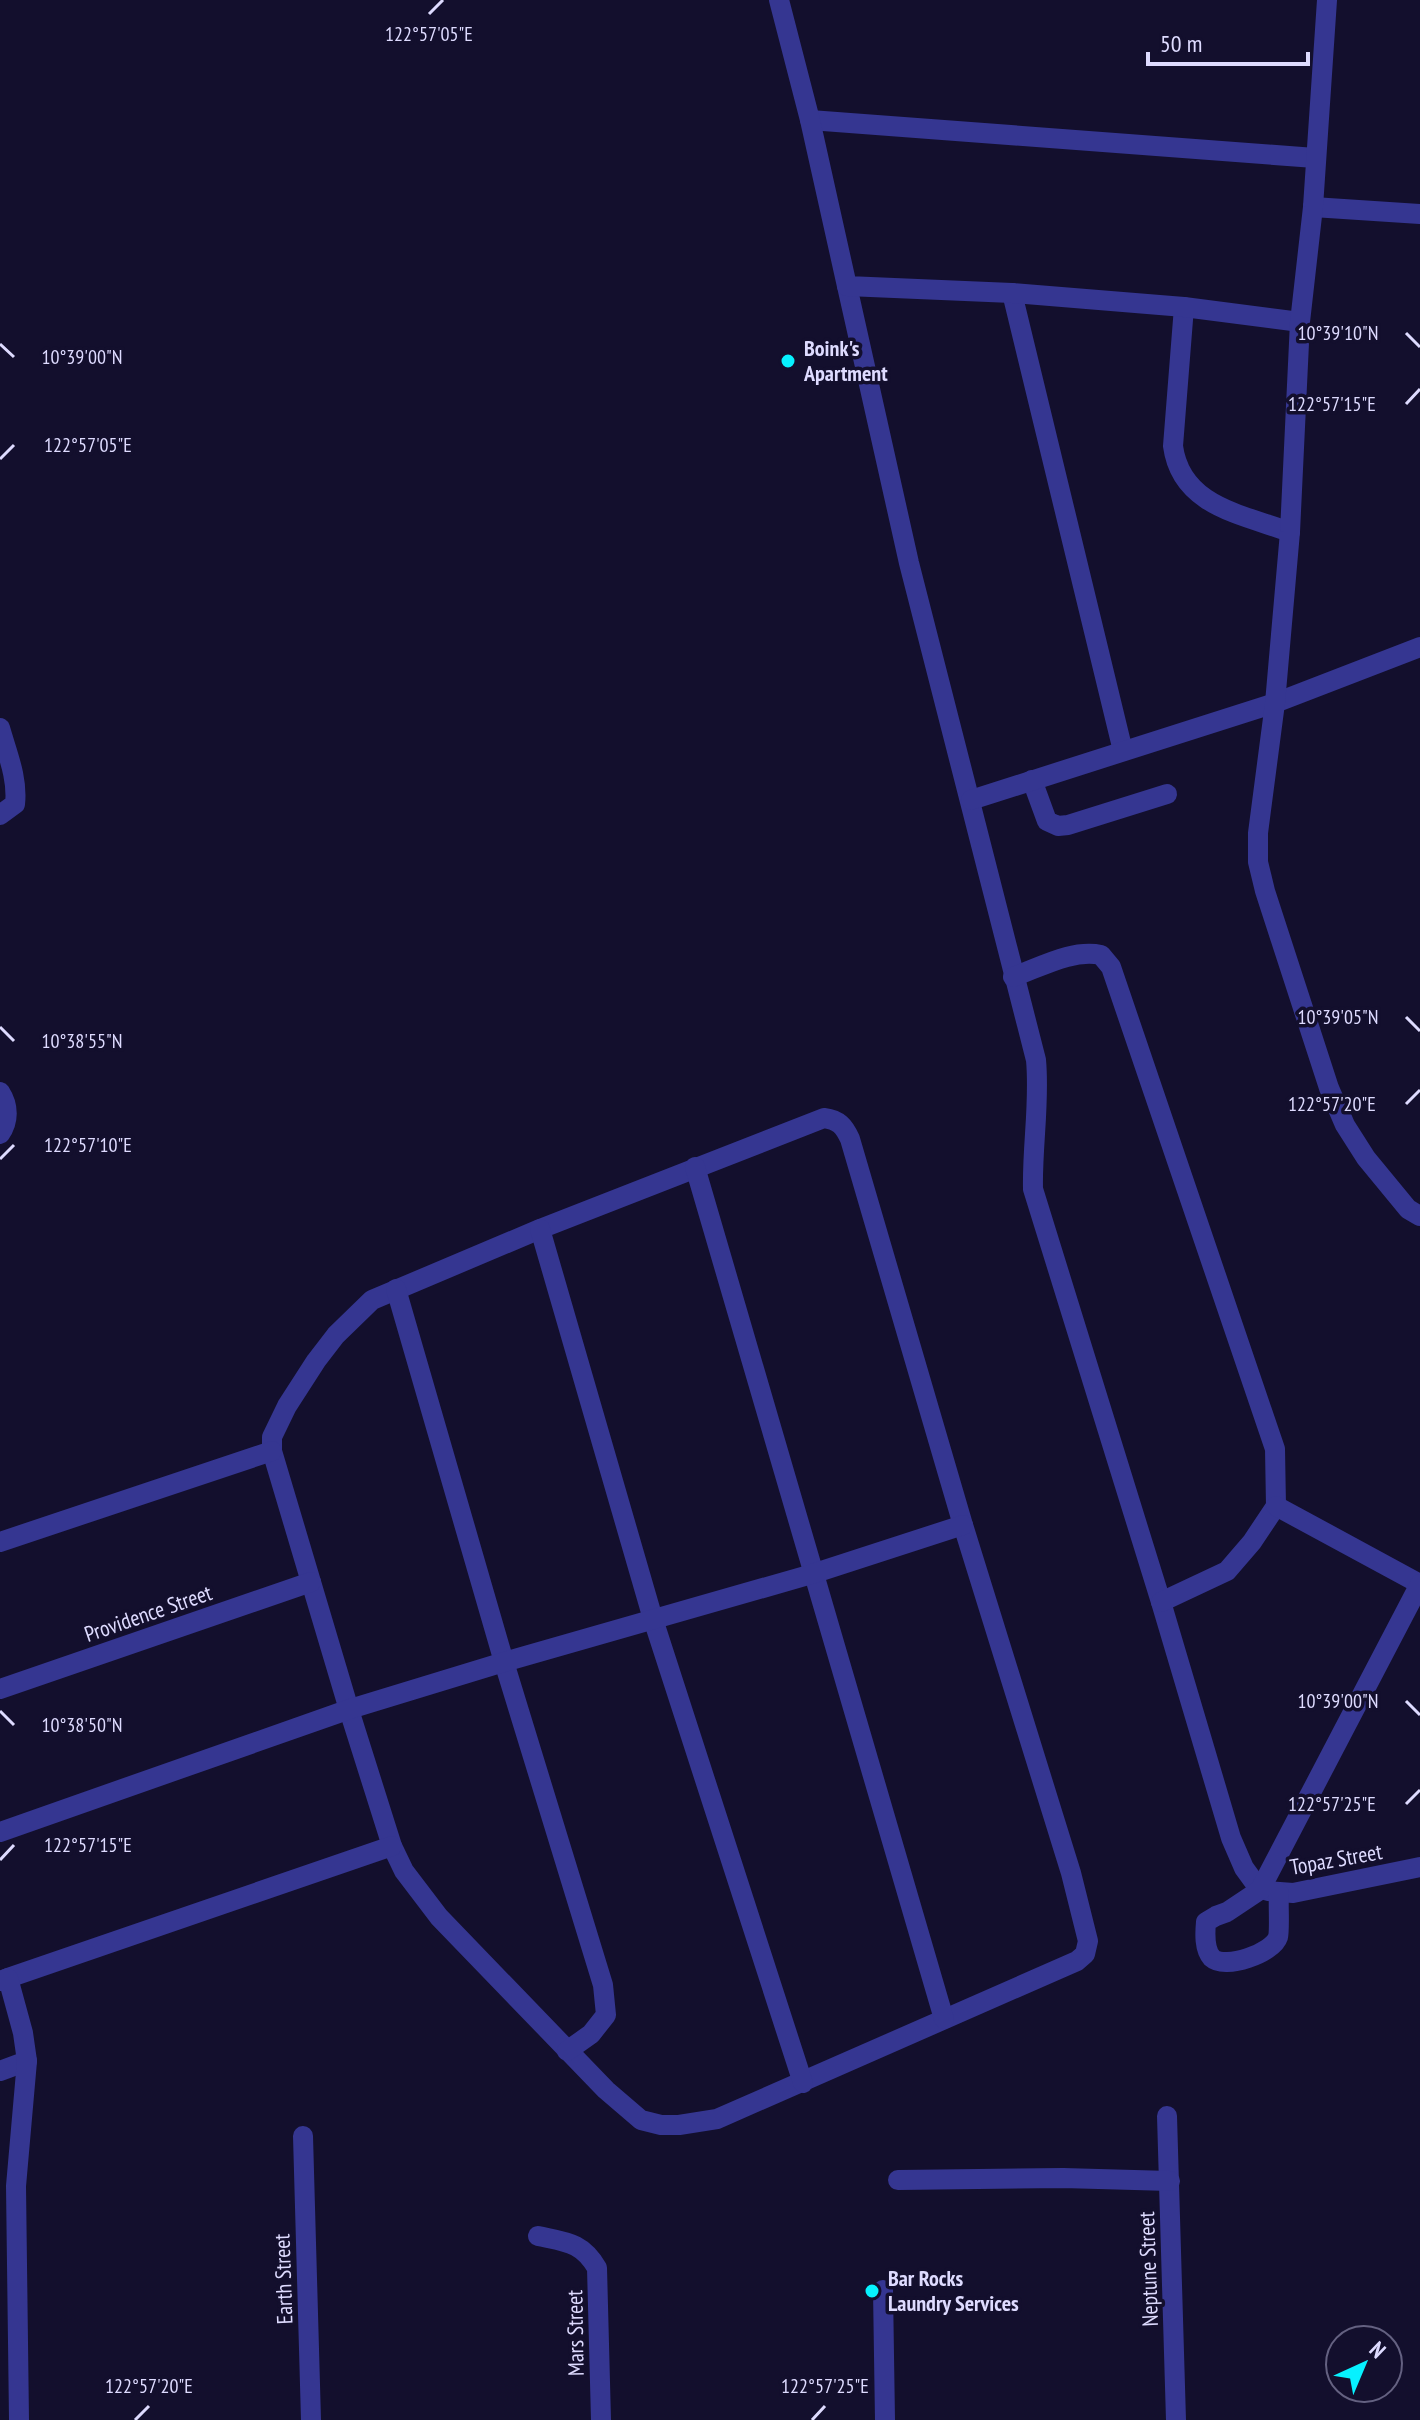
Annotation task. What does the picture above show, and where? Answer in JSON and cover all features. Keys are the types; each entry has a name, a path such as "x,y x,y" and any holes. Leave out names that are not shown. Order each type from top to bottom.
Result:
{"street":[{"path":"779,0 810,120 909,563 1030,1034 1037,1072 1033,1189 1231,1838 1244,1868 1270,1892 1420,1584 1276,1506"},
{"path":"1327,0 1313,207 1300,322 1290,532 1275,703 1258,833 1258,862 1329,1088 1345,1125 1366,1158 1399,1199 1420,1216"},
{"path":"810,120 1315,158"},
{"path":"1313,207 1420,214"},
{"path":"847,286 1012,293 1184,307 1300,322"},
{"path":"1012,293 1123,751"},
{"path":"1184,307 1173,446 1175,461 1184,479 1206,501 1290,532"},
{"path":"971,800 1275,703 1420,647"},
{"path":"0,728 16,794 15,804 0,815"},
{"path":"1032,780 1047,821 1058,826 1167,794"},
{"path":"1013,977 1088,952 1101,955 1111,967 1275,1449 1276,1506 1252,1542 1227,1571 1161,1602"},
{"path":"0,1092 7,1115 0,1134"},
{"path":"824,1118 835,1119 844,1127 1071,1873 1088,1941 1085,1954 1077,1961 717,2119 661,2125 641,2120 606,2090 421,1896 392,1846 272,1451 272,1437 287,1406 316,1361 353,1317 372,1300 540,1229 824,1118"},
{"path":"695,1167 944,2019"},
{"path":"540,1229 653,1619 803,2083"},
{"path":"396,1289 504,1662 603,1985 606,2015 591,2034 567,2051"},
{"path":"0,1542 272,1451"},
{"path":"0,1832 350,1709 812,1574 963,1525"},
{"name":"Providence Street","path":"0,1689 311,1582"},
{"path":"19,2420 16,2186 27,2061 23,2033 4,1980 392,1846"},
{"name":"Topaz Street","path":"1270,1892 1345,1883 1420,1867"},
{"path":"0,2071 27,2061"},
{"name":"Neptune Street","path":"1167,2116 1176,2420"},
{"name":"Earth Street","path":"303,2136 311,2420"},
{"path":"898,2180 1063,2178 1170,2181"},
{"name":"Mars Street","path":"538,2236 577,2245 589,2253 597,2268 601,2420"},
{"path":"883,2290 885,2420"}],"place":[{"name":"Boink's Apartment","path":"788,361"},
{"name":"Bar Rocks Laundry Services","path":"872,2291"}]}
